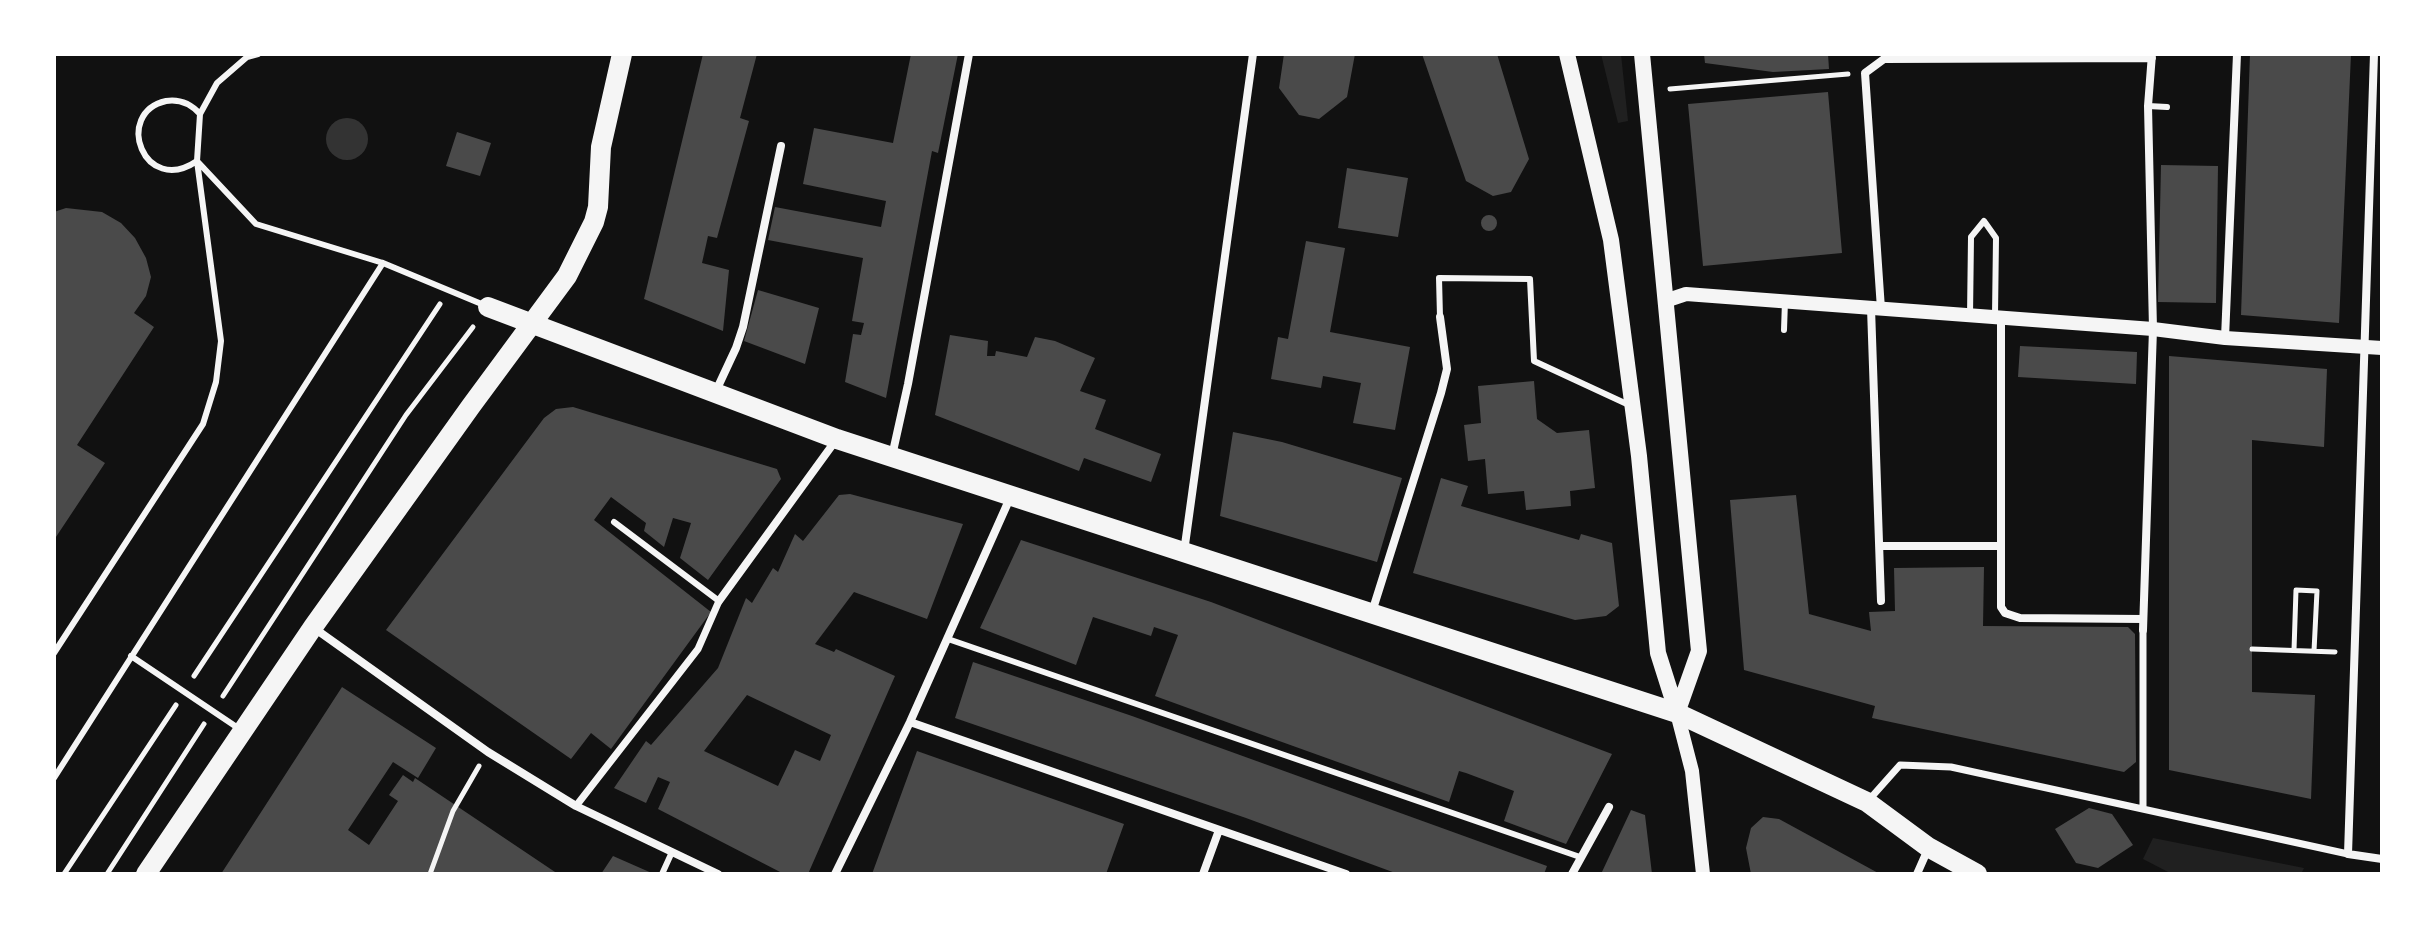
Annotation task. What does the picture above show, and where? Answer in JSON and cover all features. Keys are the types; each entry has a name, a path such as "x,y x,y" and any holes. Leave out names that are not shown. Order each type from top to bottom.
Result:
{"main road":[{"path":"146,874 313,627 567,276 594,222 598,207 601,147 622,54"},
{"path":"1567,54 1611,240 1633,406 1658,653 1677,713"},
{"path":"1642,54 1699,651 1677,713"},
{"path":"488,307 837,439 1677,713 1867,802 1928,847 1977,874"}],"street":[{"path":"892,456 969,54"},
{"path":"1184,552 1253,54"},
{"path":"2225,338 2237,54"},
{"path":"2348,854 2374,54"},
{"path":"1881,601 1876,308 1865,73 1884,59 2152,56 2148,106 2153,329 2143,619 2143,807"},
{"path":"715,394 743,327 781,146"},
{"path":"1665,301 1686,294 2382,348"},
{"path":"1371,614 1447,369 1440,317"},
{"path":"1998,319 1999,600 2005,613 2012,617 2143,619"},
{"path":"576,806 698,649 719,601 837,439"},
{"path":"835,874 910,722 1011,495"},
{"path":"1880,546 2000,546"},
{"path":"313,627 488,752 576,806 718,874"},
{"path":"1677,713 1692,771 1703,874"},
{"path":"910,722 1346,874"},
{"path":"1867,802 1900,765 1951,767 2382,859"},
{"path":"1572,874 1609,807"},
{"path":"1203,874 1219,830"},
{"path":"1917,874 1928,847"}],"lane":[{"path":"54,653 203,424 216,382 221,341 197,161 200,114 217,83 247,57 258,54"},
{"path":"197,161 187,168 160,168 142,153 138,129 147,112 161,102 184,102 200,114"},
{"path":"2148,106 2167,107"},
{"path":"197,161 256,224 383,263 488,307"},
{"path":"1970,316 1971,237 1984,221 1996,238 1998,319"},
{"path":"54,778 383,263"},
{"path":"1440,317 1439,278 1530,279 1534,361 1633,406"},
{"path":"1784,330 1785,301"},
{"path":"614,522 719,601"},
{"path":"948,639 1580,857"},
{"path":"131,656 243,731"},
{"path":"662,874 672,852"}],"path":[{"path":"1670,89 1865,73"},
{"path":"64,874 449,289"},
{"path":"107,874 406,415 488,307"},
{"path":"2252,649 2314,651 2317,591 2296,590 2294,650"},
{"path":"430,874 453,811 488,752"}],"shaded area":[{"path":"1601,54 1621,54 1628,121 1618,123"},
{"path":"347,118 362,124 368,139 362,154 347,160 332,154 326,139 332,124"},
{"path":"2153,838 2304,868 2301,874 2172,874 2143,859"}],"building":[{"path":"703,54 757,54 740,118 749,121 717,238 708,236 702,263 729,270 723,331 644,299"},
{"path":"911,54 958,54 938,153 932,151 886,398 845,382 853,334 861,335 864,323 852,321 863,258 768,240 775,207 881,227 886,201 803,184 814,128 893,143"},
{"path":"1284,54 1355,54 1347,97 1319,119 1299,115 1279,88"},
{"path":"1422,54 1497,54 1529,159 1511,192 1493,196 1466,181"},
{"path":"1704,54 1828,54 1829,69 1773,72 1705,63"},
{"path":"2250,54 2351,54 2339,323 2241,315"},
{"path":"1828,92 1842,253 1703,266 1688,104"},
{"path":"457,132 491,143 480,176 446,166"},
{"path":"2161,165 2218,166 2216,303 2158,302"},
{"path":"1347,168 1408,178 1398,237 1338,228"},
{"path":"66,208 102,212 121,223 135,238 146,258 151,277 146,296 134,313 154,327 77,445 105,463 54,540 54,212"},
{"path":"1486,215 1492,215 1497,223 1495,229 1486,231 1481,226 1481,220"},
{"path":"1306,241 1345,248 1330,332 1410,347 1395,430 1353,423 1361,383 1323,376 1321,388 1271,379 1278,337 1288,339"},
{"path":"758,290 819,308 805,364 744,341"},
{"path":"950,335 988,341 987,356 995,356 996,351 1027,357 1035,337 1055,341 1095,358 1080,391 1106,400 1095,429 1161,454 1151,482 1084,458 1079,471 935,415"},
{"path":"2020,346 2137,352 2136,384 2018,377"},
{"path":"2169,356 2327,369 2324,447 2252,440 2252,692 2315,695 2311,799 2169,770"},
{"path":"1534,381 1537,419 1557,433 1589,430 1595,488 1570,491 1571,506 1526,510 1524,491 1488,494 1485,459 1468,461 1464,425 1481,423 1478,386"},
{"path":"573,407 777,469 781,479 708,580 680,558 691,523 673,518 664,547 644,531 646,523 611,497 594,520 711,612 611,749 591,733 571,759 386,630 544,418 556,409"},
{"path":"1233,432 1282,442 1402,478 1377,562 1220,516"},
{"path":"1441,478 1468,486 1461,506 1579,540 1581,534 1612,543 1619,606 1606,616 1575,620 1413,573"},
{"path":"850,494 963,524 927,619 854,592 815,644 834,652 836,649 895,676 808,874 784,874 658,809 670,782 658,777 646,803 614,788 646,741 651,745 718,668 746,598 752,603 773,568 778,572 795,534 803,541 839,495","holes":["747,695 831,735 820,761 795,750 778,786 704,751"]},
{"path":"1796,495 1809,614 1871,631 1869,612 1895,611 1894,568 1984,567 1983,626 2128,627 2135,634 2136,762 2124,772 1872,718 1875,706 1744,670 1730,500"},
{"path":"1021,540 1211,602 1612,754 1566,844 1504,821 1514,791 1466,773 1459,771 1449,802 1243,728 1155,696 1178,635 1154,627 1151,636 1093,617 1076,665 980,628"},
{"path":"973,662 1547,866 1544,874 1398,874 955,718"},
{"path":"342,687 436,748 418,778 393,762 348,830 369,845 398,801 389,795 403,775 413,782 415,778 558,874 221,874"},
{"path":"917,751 1124,824 1106,874 872,874"},
{"path":"2089,808 2112,814 2133,845 2098,868 2076,863 2055,829"},
{"path":"1631,810 1645,815 1652,874 1601,874"},
{"path":"1763,817 1779,819 1880,874 1751,874 1746,848 1751,828"},
{"path":"613,856 654,874 601,874"}]}
